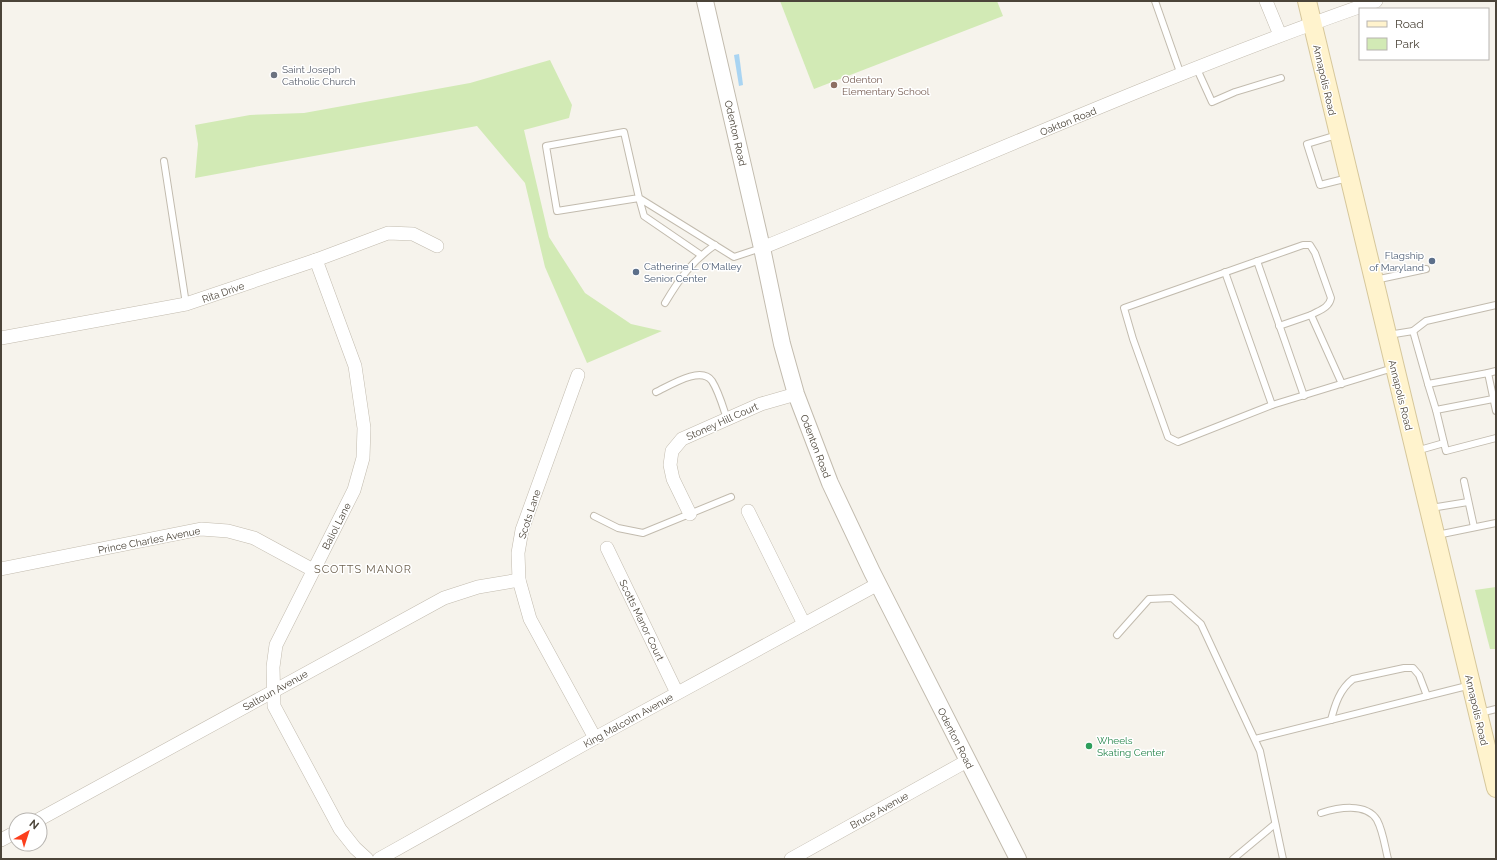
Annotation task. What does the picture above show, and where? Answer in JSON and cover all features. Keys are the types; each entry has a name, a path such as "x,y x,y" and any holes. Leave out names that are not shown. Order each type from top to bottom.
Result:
{"main road":[{"name":"Annapolis Road","path":"1307,1 1386,336 1478,713 1493,762 1496,788"}],"street":[{"name":"Odenton Road","path":"706,1 762,248 782,344 796,394 830,483 878,584 1018,859"},
{"path":"1266,1 1280,35"},
{"name":"Oakton Road","path":"762,248 970,160 1197,68 1312,23 1376,1"},
{"name":"Rita Drive","path":"1,338 186,304 316,260 388,233 413,234 436,246"},
{"name":"Baliol Lane","path":"316,260 355,366 364,428 363,458 354,490 276,645 272,667 274,706 333,815 355,848 367,859"},
{"name":"Scots Lane","path":"578,375 522,530 518,553 519,580 530,619 594,738"},
{"name":"Stoney Hill Court","path":"690,514 673,479 670,465 672,451 682,439 761,404 796,394"},
{"path":"748,512 804,624"},
{"name":"Prince Charles Avenue","path":"1,569 201,529 228,531 254,538 313,570"},
{"name":"Scotts Manor Court","path":"607,548 677,693"},
{"name":"Saltoun Avenue","path":"48,815 444,598 478,587 519,580"},
{"name":"King Malcolm Avenue","path":"379,859 594,738 878,584"},
{"name":"Bruce Avenue","path":"791,859 967,761"}],"lane":[{"path":"1155,1 1181,75"},
{"path":"1197,68 1212,102 1235,92 1281,78"},
{"path":"702,255 644,216 639,198 624,132 546,146 557,211 639,198 734,257 762,248"},
{"path":"1338,134 1307,144 1320,185 1349,178"},
{"path":"164,161 186,304"},
{"path":"1279,326 1311,314 1330,303 1331,298 1315,252 1310,245 1303,244 1124,308 1133,339 1168,438 1178,442 1272,405 1394,367"},
{"path":"665,303 682,276 714,245"},
{"path":"1256,261 1304,396"},
{"path":"1373,280 1426,269"},
{"path":"1225,272 1272,405"},
{"path":"1386,336 1413,331 1426,321 1496,305"},
{"path":"1311,314 1342,384"},
{"path":"1413,331 1436,410 1446,451 1496,438"},
{"path":"1428,384 1496,371"},
{"path":"1488,373 1496,411"},
{"path":"656,392 695,374 704,375 712,380 727,419"},
{"path":"1436,410 1493,399"},
{"path":"1414,451 1444,443"},
{"path":"1464,481 1474,527"},
{"path":"594,516 618,528 643,533 731,497"},
{"path":"1429,509 1468,502"},
{"path":"1435,535 1496,523"},
{"path":"1117,635 1149,599 1172,598 1200,624 1260,751 1283,859"},
{"path":"1331,720 1335,703 1346,684 1353,679 1404,668 1413,668 1419,675 1427,696"},
{"path":"1255,739 1472,685"},
{"path":"1478,713 1496,709"},
{"path":"1322,813 1348,806 1372,815 1376,820 1388,859"},
{"path":"1233,859 1275,824"}],"green space":[{"path":"780,1 997,1 1003,16 814,89"},
{"path":"550,60 572,105 569,118 524,130 549,237 585,293 631,324 662,331 587,363 545,267 525,183 477,126 195,178 198,144 195,125 250,115 304,113 470,83"},
{"path":"1496,587 1496,649 1490,649 1475,590"}],"water":[{"path":"739,54 743,85 739,86 734,55"}],"place":[{"name":"Saint Joseph Catholic Church","path":"274,75"},
{"name":"Odenton Elementary School","path":"834,85"},
{"name":"Flagship of Maryland","path":"1432,261"},
{"name":"Catherine L. O'Malley Senior Center","path":"636,272"},
{"name":"Wheels Skating Center","path":"1089,746"}],"district":[{"name":"SCOTTS MANOR","path":"363,569"}]}
